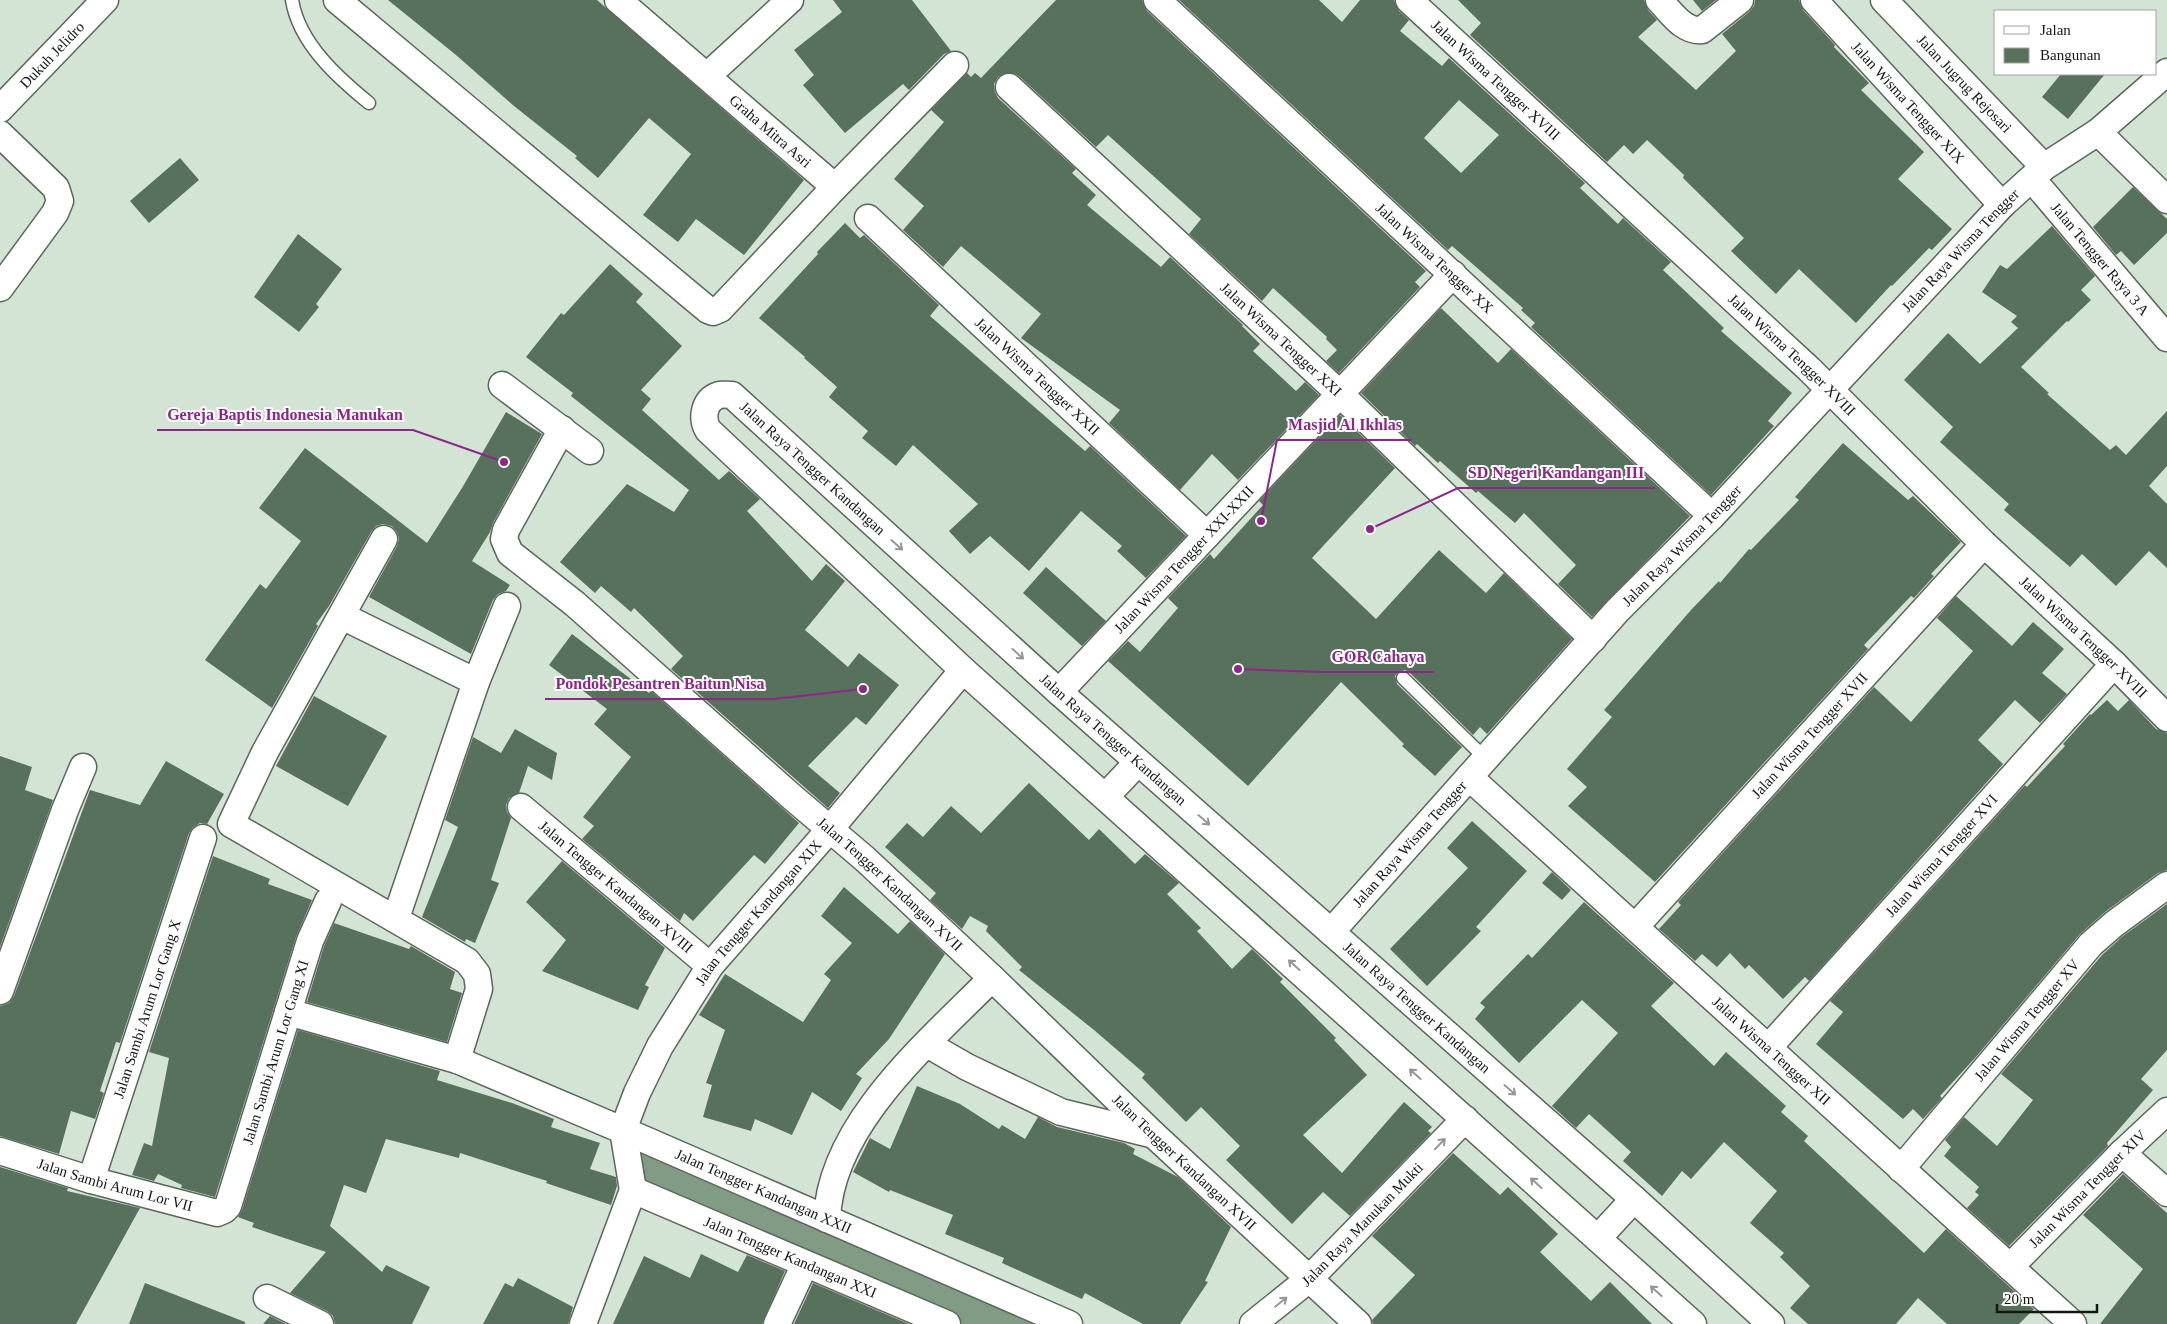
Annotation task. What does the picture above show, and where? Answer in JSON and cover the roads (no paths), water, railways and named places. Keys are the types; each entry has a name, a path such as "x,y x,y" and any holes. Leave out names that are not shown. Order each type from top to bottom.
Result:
{"street":[{"name":"Dukuh Jelidro","path":"0,109 105,0"},
{"path":"337,0 708,310 714,312 720,309 955,65"},
{"name":"Graha Mitra Asri","path":"618,0 835,188"},
{"path":"707,76 790,0"},
{"name":"Jalan Wisma Tengger XX","path":"1158,0 1712,516"},
{"name":"Jalan Wisma Tengger XVIII","path":"1409,0 1829,390 1984,544 2114,664 2167,718"},
{"path":"1659,0 1682,24 1694,31 1702,30 1740,0"},
{"name":"Jalan Wisma Tengger XIX","path":"1814,0 2002,205"},
{"name":"Jalan Jugrug Rejosari","path":"1884,0 2038,173"},
{"name":"Jalan Raya Wisma Tengger","path":"1331,932 1617,611 1712,516 2002,205 2038,173 2098,132 2167,72"},
{"name":"Jalan Wisma Tengger XXI","path":"1009,87 1340,394 1592,639"},
{"path":"2098,132 2167,200"},
{"path":"0,134 56,188 60,202 55,213 0,288"},
{"name":"Jalan Tengger Raya 3 A","path":"2038,173 2167,338"},
{"name":"Jalan Wisma Tengger XXII","path":"868,218 1207,535"},
{"name":"Jalan Wisma Tengger XXI-XXII","path":"1059,692 1453,274"},
{"path":"502,385 590,451"},
{"name":"Jalan Raya Tengger Kandangan","path":"1693,1324 1106,796 963,670 708,430 703,421 704,411 711,401 720,395 732,395 1059,692 1634,1199 1771,1324"},
{"name":"Jalan Tengger Kandangan XVII","path":"562,429 506,530 504,540 510,553 575,604 830,829 992,978 1154,1135 1358,1324"},
{"path":"384,538 265,752 231,824 467,960 477,974 479,989 457,1060"},
{"name":"Jalan Wisma Tengger XVII","path":"1635,927 1984,544"},
{"path":"396,918 476,682 506,606"},
{"path":"342,616 476,682"},
{"name":"Jalan Wisma Tengger XVI","path":"1768,1048 2114,664"},
{"name":"Jalan Tengger Kandangan XIX","path":"623,1130 637,1093 660,1046 710,966 830,829 963,670"},
{"path":"1106,796 1138,762"},
{"path":"0,991 65,810 83,767"},
{"name":"Jalan Wisma Tengger XII","path":"1477,768 1635,927 2073,1324"},
{"name":"Jalan Tengger Kandangan XVIII","path":"521,807 710,966"},
{"name":"Jalan Sambi Arum Lor Gang X","path":"91,1180 203,838"},
{"name":"Jalan Wisma Tengger XV","path":"1901,1169 2091,944 2114,924 2167,885"},
{"name":"Jalan Sambi Arum Lor Gang XI","path":"228,1206 310,941 328,901"},
{"path":"827,1219 827,1204 833,1176 851,1141 886,1086 992,978"},
{"name":"Jalan Tengger Kandangan XXII","path":"288,1012 457,1060 1069,1324"},
{"path":"927,1044 967,1067 1061,1112 1154,1135"},
{"name":"Jalan Wisma Tengger XIV","path":"2010,1267 2122,1153 2167,1111"},
{"name":"Jalan Raya Manukan Mukti","path":"1253,1324 1309,1279 1465,1119"},
{"path":"583,1324 633,1190 623,1130"},
{"name":"Jalan Sambi Arum Lor VII","path":"0,1151 91,1180 217,1213 228,1206"},
{"path":"2122,1153 2167,1193"},
{"name":"Jalan Tengger Kandangan XXI","path":"633,1190 947,1324"},
{"path":"1598,1238 1634,1199"},
{"path":"776,1324 805,1264"},
{"path":"266,1298 320,1324"}],"lane":[{"path":"292,0 300,26 319,54 338,76 369,103"},
{"path":"1403,678 1477,768"}],"waterway":[{"path":"655,1177 719,1209 779,1233 842,1248 1022,1324"}],"place":[{"name":"Gereja Baptis Indonesia Manukan","path":"504,462"},
{"name":"Masjid Al Ikhlas","path":"1261,521"},
{"name":"SD Negeri Kandangan III","path":"1370,529"},
{"name":"GOR Cahaya","path":"1238,669"},
{"name":"Pondok Pesantren Baitun Nisa","path":"863,689"}]}
